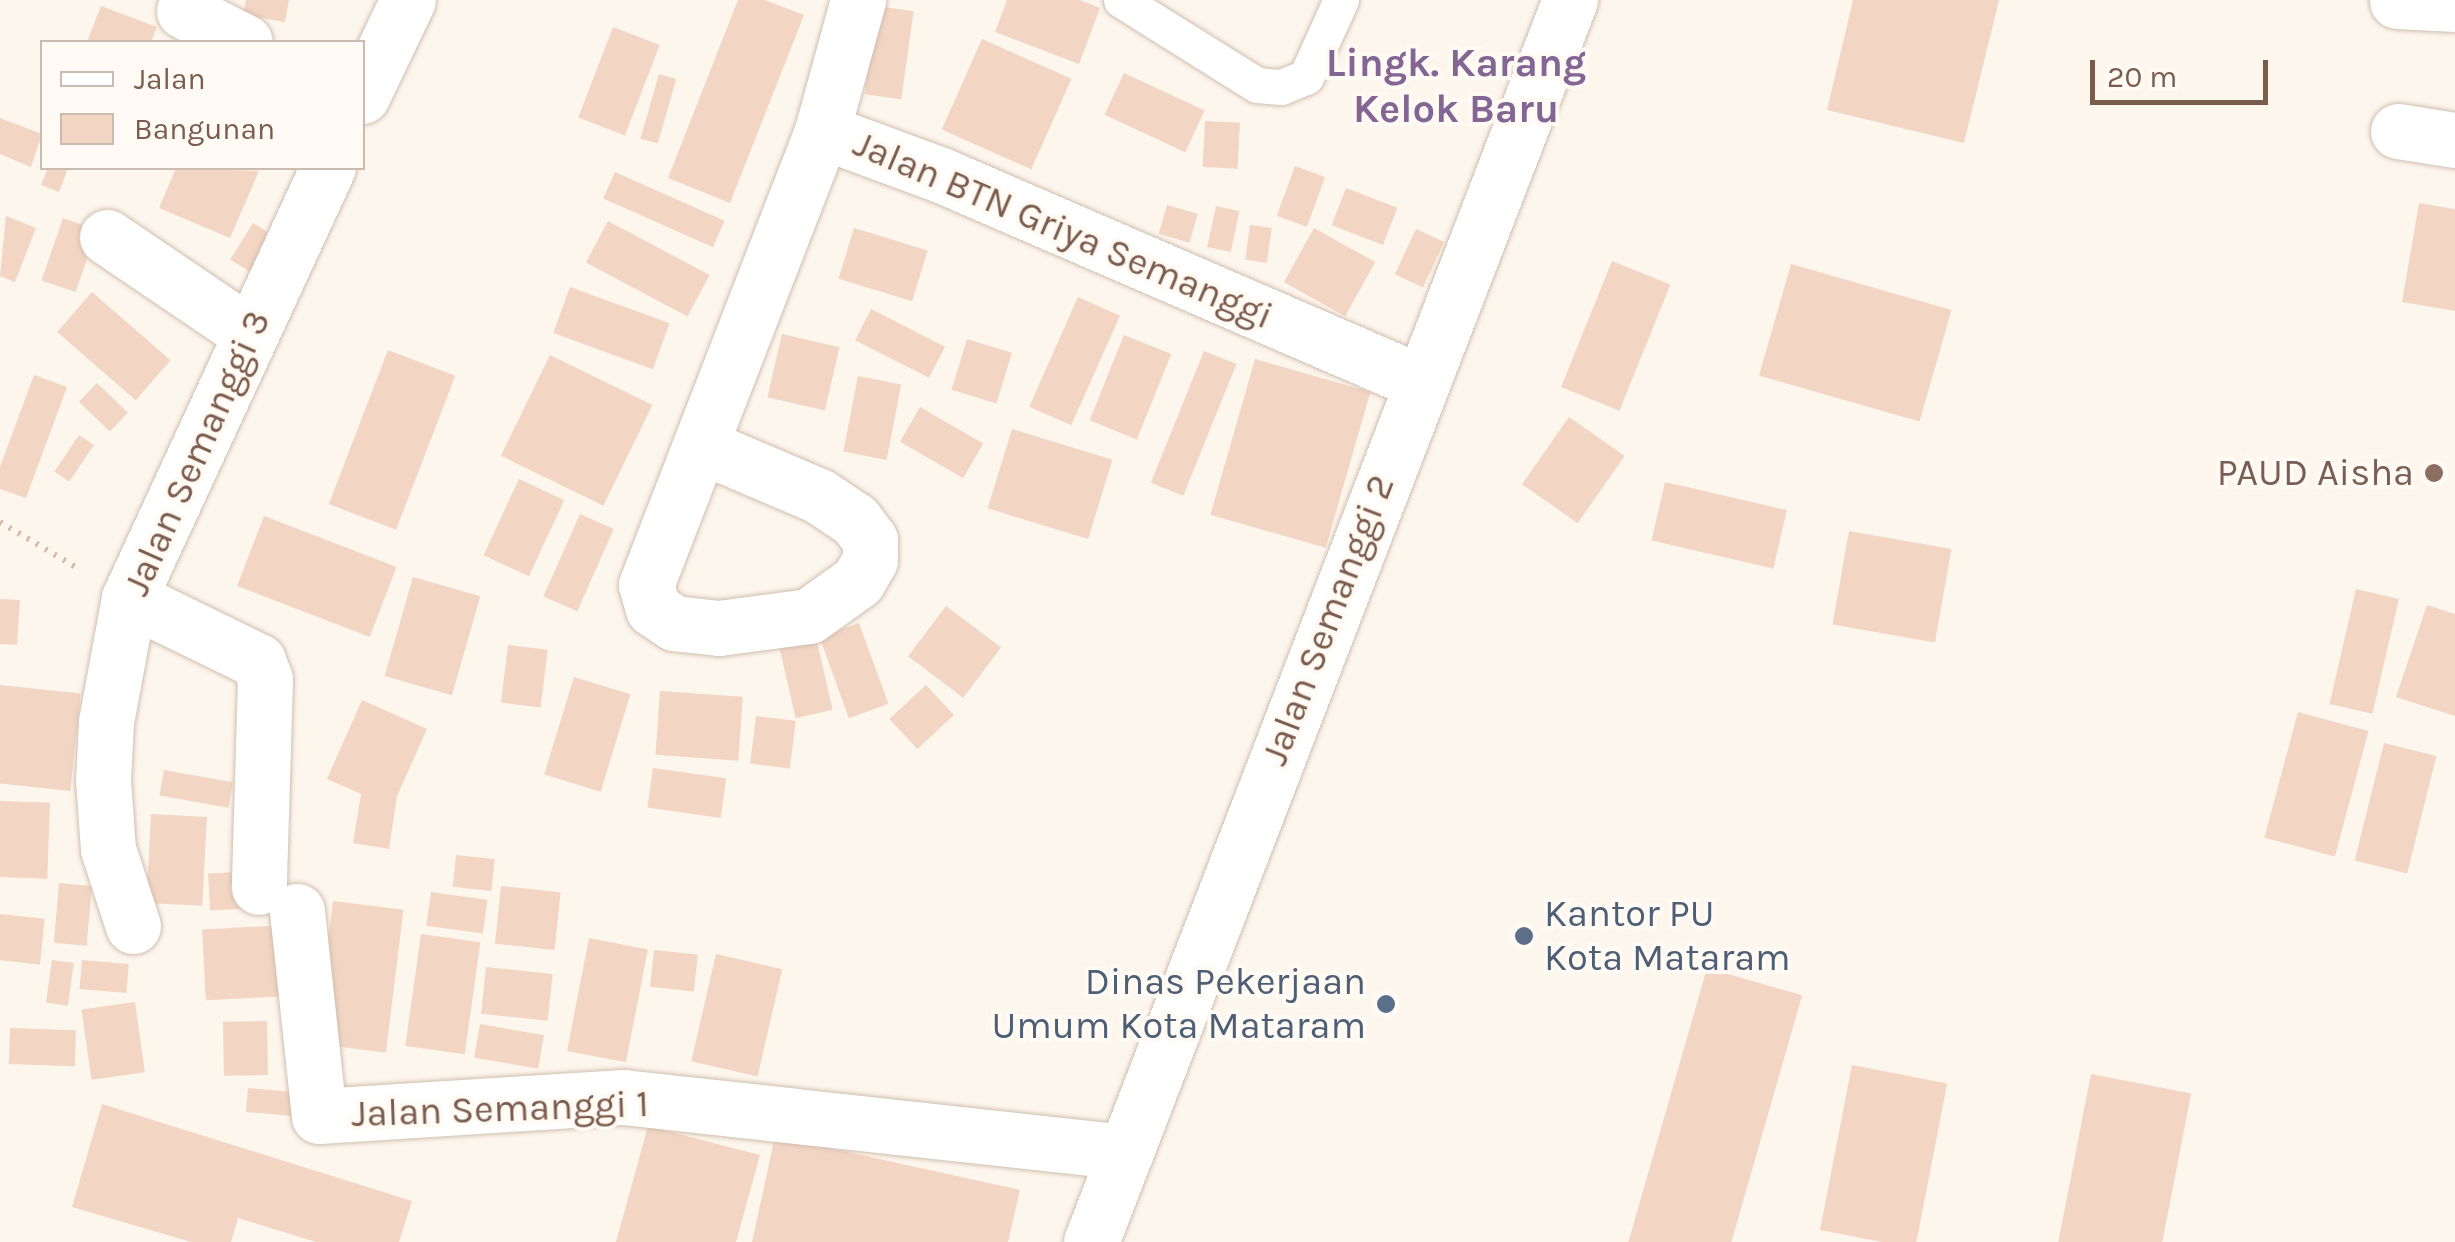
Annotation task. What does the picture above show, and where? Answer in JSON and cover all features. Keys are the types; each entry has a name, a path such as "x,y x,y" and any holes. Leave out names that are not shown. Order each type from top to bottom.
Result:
{"street":[{"path":"365,90 408,0"},
{"path":"822,131 858,0"},
{"name":"Jalan Semanggi 2","path":"1091,1242 1570,0"},
{"path":"2397,1 2455,4"},
{"path":"184,11 241,40"},
{"name":"Jalan BTN Griya Semanggi","path":"704,447 819,496 855,520 870,540 870,560 858,582 809,616 719,628 674,623 653,609 646,585 704,447 822,131 941,175 1420,382"},
{"path":"2398,131 2455,140"},
{"name":"Jalan Semanggi 3","path":"133,926 108,850 103,780 106,722 129,598 327,170"},
{"path":"106,236 249,333"},
{"name":"Jalan Semanggi 1","path":"129,598 258,661 265,679 278,898 320,1116 623,1097 1126,1152"}],"lane":[{"path":"1121,0 1257,85 1281,88 1306,77 1341,0"}],"path":[{"path":"0,522 129,598"}],"building":[{"path":"246,0 289,0 285,22 243,15"},
{"path":"738,0 765,0 804,15 730,203 668,178"},
{"path":"1007,0 1080,0 1100,8 1079,64 995,32"},
{"path":"1853,0 1999,0 1964,143 1827,110"},
{"path":"101,6 157,27 152,40 88,40"},
{"path":"877,6 914,11 901,99 865,94"},
{"path":"613,27 660,45 625,135 578,118"},
{"path":"982,39 1072,79 1031,169 942,129"},
{"path":"1124,73 1205,111 1185,152 1105,115"},
{"path":"659,74 676,79 658,143 641,138"},
{"path":"0,118 40,133 31,167 0,154"},
{"path":"1205,121 1240,123 1238,169 1203,167"},
{"path":"1295,166 1325,177 1307,227 1277,216"},
{"path":"47,170 67,170 59,192 41,185"},
{"path":"175,170 259,171 230,238 159,208"},
{"path":"615,172 725,221 713,247 603,198"},
{"path":"1346,188 1397,208 1383,245 1332,225"},
{"path":"2419,203 2455,209 2455,311 2402,302"},
{"path":"1167,205 1198,214 1189,243 1159,234"},
{"path":"1216,206 1239,211 1231,252 1207,247"},
{"path":"6,216 36,228 15,282 0,276"},
{"path":"63,218 97,230 76,292 42,280"},
{"path":"608,221 710,275 687,316 586,262"},
{"path":"253,223 277,238 254,274 230,259"},
{"path":"1250,225 1272,228 1267,263 1245,260"},
{"path":"854,228 928,251 912,301 839,279"},
{"path":"1314,228 1375,262 1345,316 1284,282"},
{"path":"1416,229 1444,242 1423,287 1395,274"},
{"path":"1612,261 1670,285 1619,411 1561,387"},
{"path":"1791,264 1952,310 1920,422 1759,376"},
{"path":"570,287 670,323 653,369 553,333"},
{"path":"92,292 170,360 136,400 57,332"},
{"path":"1078,297 1120,316 1071,425 1029,407"},
{"path":"871,309 945,347 929,378 855,340"},
{"path":"782,334 839,347 825,411 767,397"},
{"path":"1124,335 1171,354 1137,439 1090,420"},
{"path":"967,339 1012,353 996,403 952,390"},
{"path":"388,350 455,376 396,530 329,504"},
{"path":"1204,351 1236,364 1183,496 1151,483"},
{"path":"550,355 652,405 603,506 501,456"},
{"path":"1255,359 1370,392 1326,548 1210,515"},
{"path":"34,375 67,387 26,498 0,489 0,467"},
{"path":"858,376 901,384 886,460 843,452"},
{"path":"97,383 128,413 110,432 79,402"},
{"path":"920,407 983,443 963,478 900,442"},
{"path":"1569,417 1625,456 1578,523 1522,484"},
{"path":"1012,429 1112,460 1088,539 988,508"},
{"path":"79,435 94,445 69,482 54,471"},
{"path":"519,479 564,500 529,576 484,555"},
{"path":"1665,482 1787,510 1773,569 1652,540"},
{"path":"580,514 614,529 577,611 543,596"},
{"path":"264,516 397,567 370,637 237,586"},
{"path":"1849,531 1951,549 1935,643 1833,625"},
{"path":"413,577 480,596 452,695 385,676"},
{"path":"2356,589 2399,599 2372,714 2329,704"},
{"path":"0,599 20,600 17,645 0,644"},
{"path":"2427,605 2455,614 2455,716 2396,697"},
{"path":"946,606 1001,648 963,698 908,656"},
{"path":"812,620 833,710 796,718 775,629"},
{"path":"859,623 888,704 849,718 820,637"},
{"path":"508,645 548,650 541,707 501,703"},
{"path":"574,677 630,694 601,792 544,775"},
{"path":"0,685 81,693 70,791 0,784"},
{"path":"926,685 954,715 917,749 889,719"},
{"path":"660,691 743,697 738,761 656,755"},
{"path":"362,700 427,729 397,796 389,849 353,843 361,794 327,779"},
{"path":"2298,712 2369,731 2335,856 2264,838"},
{"path":"756,716 796,721 790,769 750,764"},
{"path":"2384,743 2436,756 2407,873 2355,860"},
{"path":"653,768 726,778 721,818 647,808"},
{"path":"164,770 233,782 228,808 159,796"},
{"path":"0,801 50,803 47,879 0,877"},
{"path":"151,814 207,817 202,906 146,903"},
{"path":"456,855 495,859 491,891 453,887"},
{"path":"256,871 258,908 210,910 208,874"},
{"path":"59,883 92,886 87,946 54,943"},
{"path":"501,886 561,892 555,950 495,944"},
{"path":"431,892 487,900 483,934 426,926"},
{"path":"333,901 403,910 386,1053 315,1044"},
{"path":"0,914 45,919 40,964 0,960"},
{"path":"287,925 291,996 206,1000 202,929"},
{"path":"421,934 480,942 465,1054 405,1046"},
{"path":"589,938 648,949 626,1062 567,1051"},
{"path":"654,950 698,955 694,991 650,987"},
{"path":"716,954 782,969 758,1076 691,1061"},
{"path":"52,960 74,963 68,1006 46,1003"},
{"path":"82,960 129,964 126,993 79,989"},
{"path":"486,967 553,974 548,1021 481,1014"},
{"path":"1707,968 1802,995 1731,1242 1628,1242"},
{"path":"135,1002 145,1072 91,1080 82,1010"},
{"path":"267,1021 268,1075 224,1076 223,1022"},
{"path":"480,1024 544,1035 538,1069 474,1057"},
{"path":"10,1028 76,1030 75,1066 9,1064"},
{"path":"1852,1065 1947,1084 1916,1242 1882,1242 1820,1230"},
{"path":"2091,1074 2191,1093 2162,1242 2058,1242"},
{"path":"248,1088 306,1093 304,1117 246,1112"},
{"path":"102,1104 412,1201 399,1242 316,1242 238,1218 231,1242 191,1242 72,1207"},
{"path":"648,1126 760,1155 736,1242 616,1242"},
{"path":"775,1136 1020,1190 1008,1242 752,1242"}],"place":[{"name":"PAUD Aisha","path":"2434,473"},
{"name":"Kantor PU Kota Mataram","path":"1524,936"},
{"name":"Dinas Pekerjaan Umum Kota Mataram","path":"1386,1004"}],"district":[{"name":"Lingk. Karang Kelok Baru","path":"1456,86"}]}
